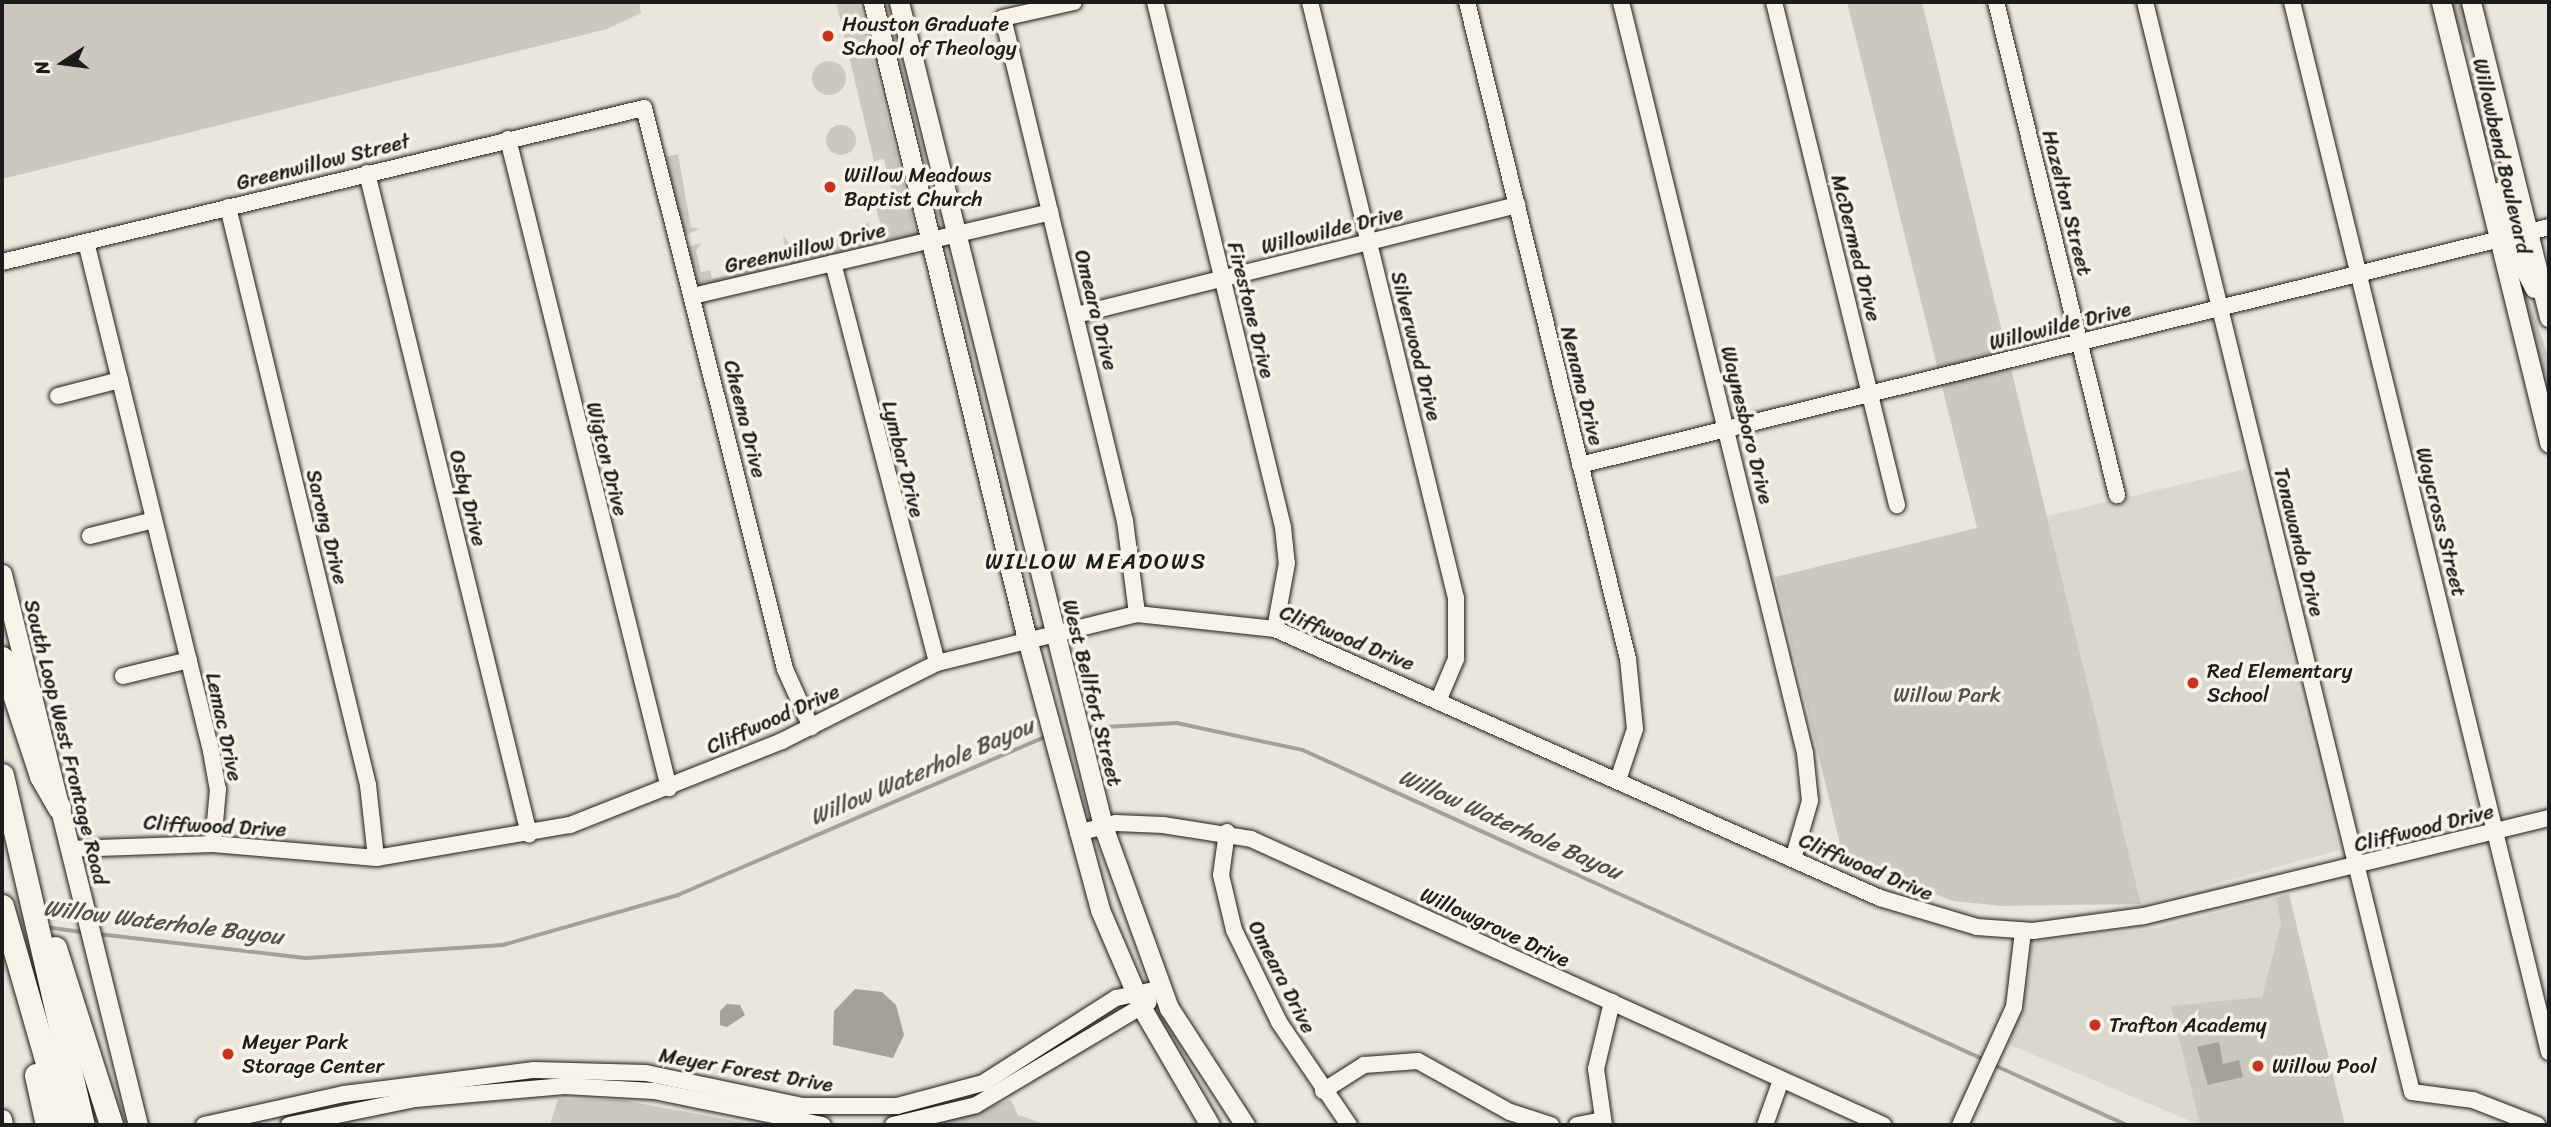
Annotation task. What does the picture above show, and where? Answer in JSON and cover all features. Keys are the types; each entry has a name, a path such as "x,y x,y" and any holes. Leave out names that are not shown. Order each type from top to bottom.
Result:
{"highway":[{"path":"2,658 41,776 59,807"},
{"path":"2,775 19,851 86,1080 111,1125"},
{"path":"2,906 47,1125"},
{"path":"7,940 65,1125"},
{"path":"83,1125 86,1080"}],"main road":[{"path":"873,2 1027,639 1059,766 1100,910 1143,1010 1210,1125"},
{"name":"West Bellfort Street","path":"899,2 1052,632 1103,826 1160,989 1245,1125"},
{"name":"Willowbend Boulevard","path":"2441,2 2548,434"},
{"name":"Willowbend Boulevard","path":"2471,2 2549,319"},
{"path":"2456,61 2484,54"},
{"path":"2474,136 2508,221 2528,233"},
{"path":"2498,240 2518,256 2549,319"},
{"path":"980,442 1004,435"},
{"name":"South Loop West Frontage Road","path":"2,574 138,1125"},
{"path":"2,1119 2,1125"}],"street":[{"name":"Omeara Drive","path":"1073,2 1003,18 1125,521 1137,614"},
{"name":"Firestone Drive","path":"1155,2 1283,527 1287,564 1275,629"},
{"name":"Silverwood Drive","path":"1310,2 1456,598 1456,659 1439,699"},
{"name":"Nenana Drive","path":"1467,2 1634,694 1635,729 1618,780"},
{"name":"Waynesboro Drive","path":"1621,2 1727,429 1810,781 1793,859"},
{"name":"McDermed Drive","path":"1774,2 1897,505"},
{"name":"Hazelton Street","path":"1996,2 2117,495"},
{"name":"Tonawanda Drive","path":"2145,2 2412,1092 2473,1100 2537,1125"},
{"name":"Waycross Street","path":"2292,2 2549,1052"},
{"name":"Greenwillow Street","path":"2,262 635,107 650,117"},
{"name":"Cheena Drive","path":"650,117 785,669 811,727"},
{"name":"Wigton Drive","path":"508,139 669,788"},
{"name":"Osby Drive","path":"367,173 529,834"},
{"name":"Willowilde Drive","path":"1076,315 1517,205"},
{"name":"Sarong Drive","path":"228,207 368,785 376,858"},
{"name":"Greenwillow Drive","path":"693,296 1050,212"},
{"name":"Willowilde Drive","path":"1580,465 2549,228"},
{"name":"Lemac Drive","path":"86,242 218,789 213,844"},
{"name":"Lymbar Drive","path":"833,263 937,663"},
{"path":"58,396 120,380"},
{"path":"90,536 154,520"},
{"name":"Cliffwood Drive","path":"69,849 213,844 376,858 529,834 669,788 811,727 937,663 1052,632 1137,614 1275,629 1932,918 2023,931 2144,916 2549,818"},
{"name":"Lemac Drive","path":"123,676 189,660"},
{"name":"Willowgrove Drive","path":"1078,833 1103,826 1227,832 1300,858 1448,933 1612,1002 1883,1125"},
{"name":"Omeara Drive","path":"1227,832 1221,875 1234,930 1279,1022 1323,1091 1349,1125"},
{"path":"1960,1125 2000,1042 2019,982 2023,931"},
{"path":"1134,990 1160,989"},
{"name":"Meyer Forest Drive","path":"893,1125 952,1113 1143,1010 1160,989"},
{"name":"Meyer Forest Drive","path":"204,1125 344,1094 534,1070 613,1069 754,1095 850,1108 925,1102 1007,1081 1134,990"},
{"path":"1577,1125 1603,1123 1595,1069 1612,1002"},
{"path":"1323,1091 1364,1065 1418,1061 1510,1112 1551,1125"},
{"path":"534,1070 535,1087"},
{"path":"1765,1125 1781,1080"},
{"name":"Meyer Forest Drive","path":"289,1125 345,1112 535,1087 635,1089 823,1125"},
{"path":"344,1094 345,1112"},
{"path":"750,1113 754,1095"},
{"path":"850,1108 851,1125"}],"shaded area":[{"name":"Red Elementary School","path":"2246,469 2339,850 2141,904 2047,516"},
{"name":"Trafton Academy","path":"2276,898 2281,923 2262,998 2171,1006 2200,1125 2008,1044 2029,975 2032,942 2152,929"},
{"path":"855,989 882,992 896,1005 904,1035 893,1058 833,1045 834,1011"},
{"path":"727,1004 740,1005 745,1015 727,1027 720,1025 720,1011"},
{"path":"2219,1042 2223,1064 2239,1060 2243,1077 2208,1085 2197,1047"}],"green space":[{"path":"2,2 639,2 641,13 607,29 2,179"},
{"path":"836,2 859,2 900,169 887,172 884,159 874,161"},
{"name":"Willow Park","path":"1847,2 1922,2 2141,904 2002,906 1953,901 1844,860 1775,577 1977,528"},
{"path":"2447,2 2464,2 2468,45 2453,26"},
{"path":"829,61 841,66 846,78 841,90 829,95 817,90 812,78 817,66"},
{"path":"2469,69 2486,83 2517,218 2511,219 2478,131"},
{"path":"841,125 852,129 856,140 852,151 841,155 830,151 826,140 830,129"},
{"path":"678,154 691,227 699,229 684,236 666,157"},
{"path":"902,177 916,235 886,246 876,208 883,206 881,196 892,193 889,180"},
{"path":"868,221 876,248 791,265 787,260 783,235 792,247 863,230"},
{"path":"702,243 696,251 701,272 710,270 712,279 773,264 774,255 779,270 699,290 687,247"},
{"path":"2516,262 2549,359 2549,407 2511,263"},
{"name":"Willow Pool","path":"2289,894 2345,1125 2200,1125 2171,1006 2262,997 2281,923 2276,898"},
{"path":"558,1099 621,1100 757,1125 550,1125"},
{"path":"1011,1100 1018,1115 1048,1125 936,1125"}],"waterway":[{"name":"Willow Waterhole Bayou","path":"1087,728 1177,723 1303,750 1985,1060"},
{"name":"Willow Waterhole Bayou","path":"98,934 307,958 503,945 678,895 1045,737"},
{"name":"Willow Waterhole Bayou","path":"46,927 83,932"},
{"name":"Willow Waterhole Bayou","path":"1992,1064 2127,1125"}],"place":[{"name":"Houston Graduate School of Theology","path":"828,36"},
{"name":"Willow Meadows Baptist Church","path":"830,187"},
{"name":"Red Elementary School","path":"2193,683"},
{"name":"Trafton Academy","path":"2095,1025"},
{"name":"Meyer Park Storage Center","path":"228,1054"},
{"name":"Willow Pool","path":"2258,1066"}],"district":[{"name":"WILLOW MEADOWS","path":"1096,562"}]}
